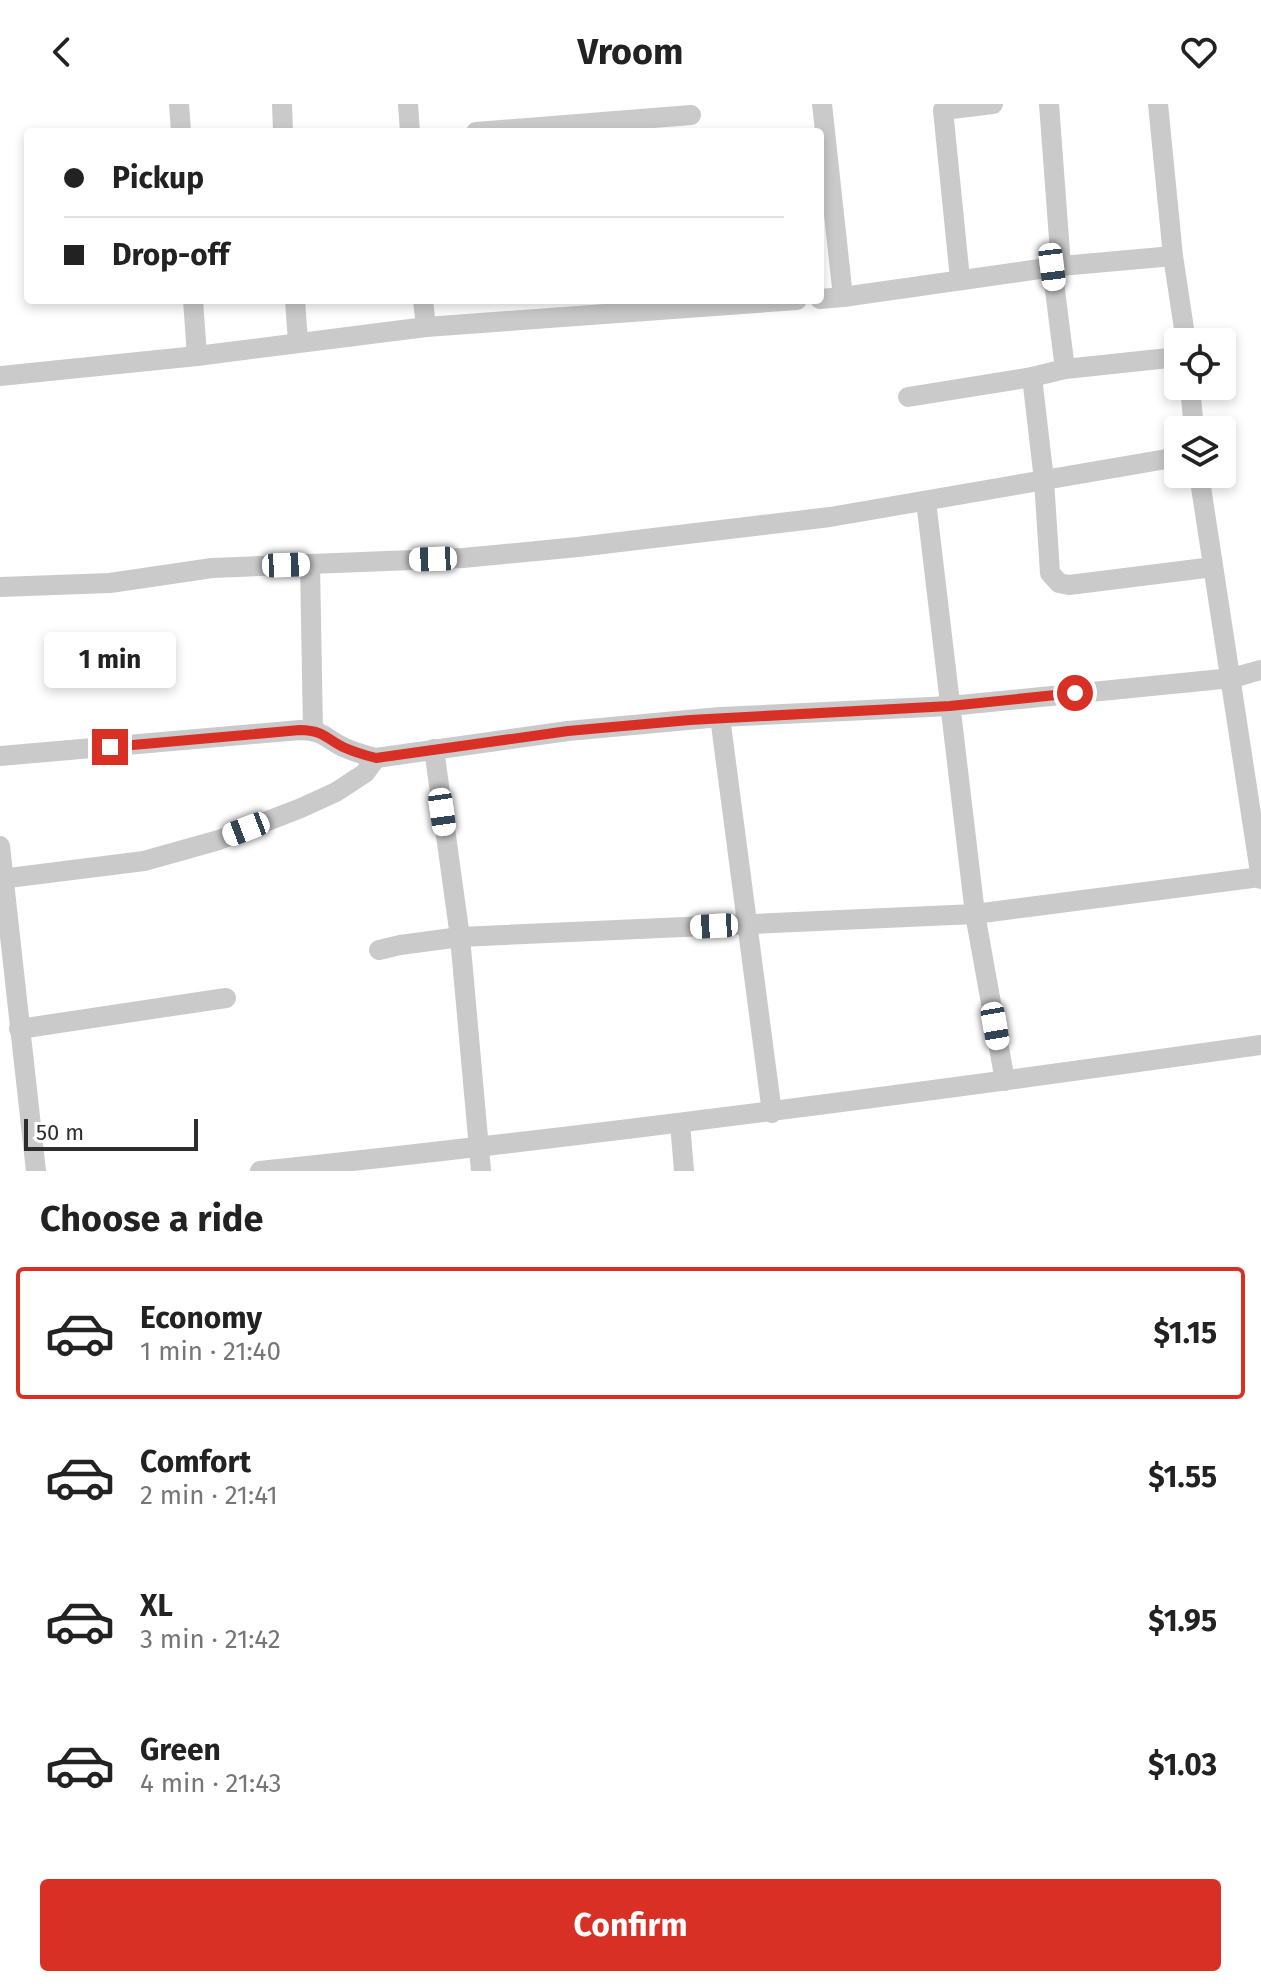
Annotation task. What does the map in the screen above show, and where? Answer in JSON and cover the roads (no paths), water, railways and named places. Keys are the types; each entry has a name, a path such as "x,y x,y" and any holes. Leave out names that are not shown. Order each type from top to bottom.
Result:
{"street":[{"path":"179,104 181,128"},
{"path":"282,104 283,128"},
{"path":"408,104 410,128"},
{"path":"822,104 843,297"},
{"path":"960,279 943,110 993,104"},
{"path":"1049,104 1056,266 1065,369"},
{"path":"1158,104 1173,256 1184,328"},
{"path":"534,128 692,117"},
{"path":"824,299 1056,266 1173,256"},
{"path":"193,304 197,356"},
{"path":"295,304 298,342"},
{"path":"423,304 426,327"},
{"path":"0,376 197,356 426,327 695,304"},
{"path":"908,397 1065,369 1164,358"},
{"path":"1032,377 1044,480 1050,573 1059,583 1069,585 1213,567"},
{"path":"0,587 110,583 212,568 463,558 578,547 815,519 1164,459"},
{"path":"379,950 460,937 975,914 1261,878 1201,488"},
{"path":"926,501 975,914 1005,1081"},
{"path":"310,564 313,731"},
{"path":"0,756 313,731 359,754 376,758 568,731 720,717 950,706 1232,678 1261,670"},
{"path":"720,717 772,1113"},
{"path":"434,749 460,937 481,1171"},
{"path":"1,879 144,861 219,840 336,792 365,773 376,758"},
{"path":"0,846 1,879 36,1171"},
{"path":"19,1029 226,998"},
{"path":"260,1171 772,1113 1261,1045"},
{"path":"0,1052 22,1052"},
{"path":"680,1123 684,1171"}]}
